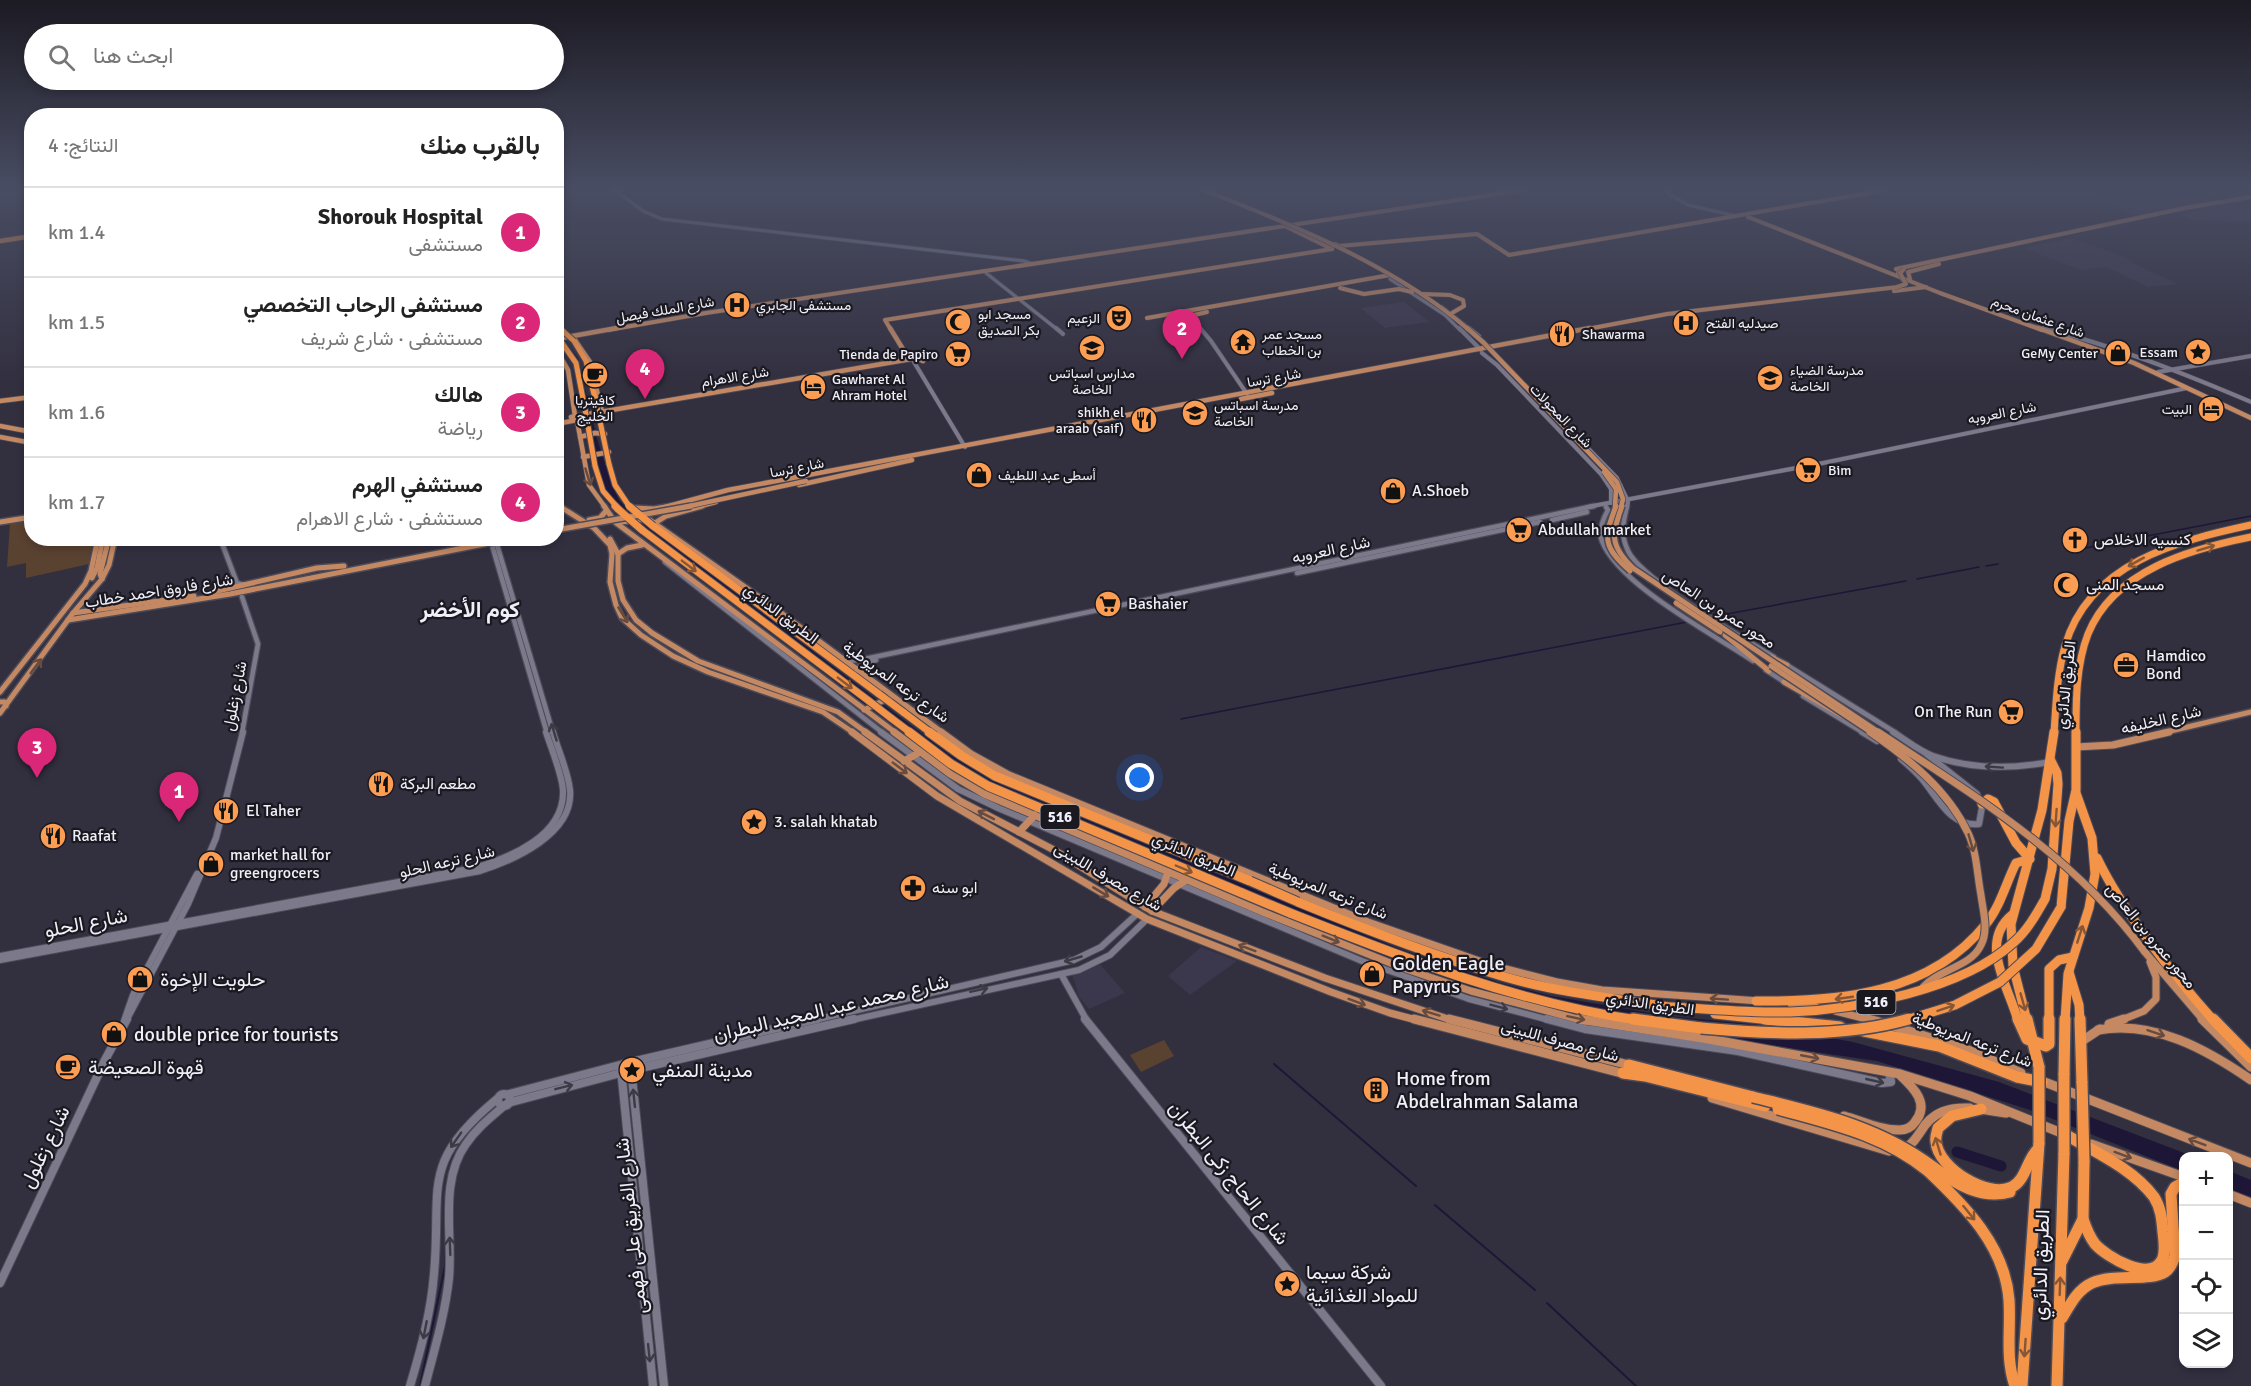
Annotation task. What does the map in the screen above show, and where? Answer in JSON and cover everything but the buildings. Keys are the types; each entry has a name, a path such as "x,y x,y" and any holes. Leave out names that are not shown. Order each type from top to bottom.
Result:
{"highway":[{"name":"الطريق الدائري","path":"564,331 577,345 586,361 611,474 629,506 647,522 972,763 1040,795 1391,939 1484,970 1539,985 1671,1007 1815,1011 1864,1004 1923,987 1980,964 2006,949 2030,924 2045,899 2052,869 2058,784 2057,773 2052,761"},
{"name":"الطريق الدائري","path":"564,346 573,356 580,374 596,472 603,491 612,503 637,526 951,764 1002,792 1371,945 1478,984 1582,1011 1732,1032 1771,1034 1818,1032 1889,1023 1966,1000 1997,984 2014,970 2049,933 2061,907 2068,863 2070,818 2076,793 2077,705 2083,654 2090,630 2115,596 2145,573 2193,552 2251,537"},
{"name":"الطريق الدائري","path":"2022,1386 2039,1146 2039,1067 2011,956 2010,934 2012,915 2030,859 2052,761 2064,650 2077,617 2096,591 2133,563 2175,544 2251,525"},
{"name":"الطريق الدائري","path":"2057,1386 2066,996 2069,972 2094,886 2095,853 2087,819 2076,793"},
{"path":"1756,1001 1794,1002 1846,998 1892,987 1930,971 1961,950 1985,925 1998,905 2016,863 2030,859 2016,843 1994,802 1988,799 1982,804"},
{"path":"2095,853 2109,882 2179,981 2210,1019 2251,1058"},
{"path":"2012,915 2005,919 2000,927 1996,955 2024,1035 2035,1044 2046,1046 2049,1044 2049,969 2056,961 2073,957"},
{"path":"2068,1136 2134,1177 2155,1198 2161,1212 2164,1255 2162,1263 2156,1268 2146,1270 2116,1261 2091,1239 2083,1219 2084,1161 2082,1083 2082,1041 2079,1000 2069,972"},
{"path":"1671,1007 1697,1012 1805,1022 1923,1042 1970,1057 2017,1077 2044,1082"},
{"path":"1626,1069 1753,1097 1873,1130 1904,1144 1931,1169 1975,1220 2000,1264 2009,1299 2008,1359 2014,1386"},
{"path":"1626,1069 1645,1077 1765,1106 1876,1137 1960,1185 1989,1195 2006,1194 2017,1185 2028,1159 2039,1146"},
{"path":"1981,1109 1960,1111 1942,1121 1935,1136 1939,1152 1952,1169 1976,1184 1997,1190 2017,1185"},
{"path":"2059,1325 2069,1301 2089,1283 2113,1276 2159,1275 2168,1270 2175,1253 2171,1194 2179,1185"},
{"path":"2061,1263 2083,1219"}],"main road":[{"name":"شارع الملك فيصل","path":"564,337 724,309 1092,255"},
{"name":"شارع الملك فيصل","path":"854,290 1103,255"},
{"path":"909,359 885,320 1290,255"},
{"name":"محور عمرو بن العاص","path":"1347,255 1418,294 1455,321 1480,343 1610,481 1617,500 1607,534 1610,546 1622,564 1641,580 2016,823 2099,896 2196,1013 2251,1067"},
{"name":"محور عمرو بن العاص","path":"1349,255 1437,305 1485,343 1615,479 1623,499 1614,527 1614,539 1619,552 1628,564 1646,579 1892,747 1922,774 1961,820 1973,848 1984,921 1983,941 1971,958 1932,975 1923,987"},
{"name":"شارع عثمان محرم","path":"1846,255 1926,287 2114,353 2251,417"},
{"path":"1900,276 1904,269 1965,255"},
{"path":"1910,279 1907,273 1913,269 1983,255"},
{"path":"1887,271 1977,256"},
{"path":"1773,304 1910,284 1904,269"},
{"name":"شارع عثمان محرم","path":"1900,276 2134,363 2251,417"},
{"name":"شارع ترسا","path":"1700,311 1900,286 1904,283 1900,276"},
{"path":"1359,285 1356,288 1358,290 1368,292 1395,288 1397,286 1393,279"},
{"path":"1234,305 1393,279"},
{"path":"1190,316 1234,305 1393,279"},
{"name":"شارع ترسا","path":"633,508 644,510 728,490 1682,313 1926,287"},
{"path":"1340,288 1364,294 1399,289 1418,294 1448,295 1462,299 1464,305 1452,313"},
{"path":"1831,294 1895,288"},
{"path":"1437,305 1435,298 1443,296 1455,298 1461,303 1456,307 1443,308"},
{"path":"1147,318 1226,307"},
{"path":"564,329 573,335 590,362 601,412"},
{"name":"شارع ترسا","path":"630,527 720,501 1047,435 1354,378 1481,350"},
{"name":"شارع الاهرام","path":"800,382 909,359 923,361"},
{"name":"شارع الاهرام","path":"564,420 601,412 916,360"},
{"path":"564,363 568,370 578,417 582,455 589,485 615,522 630,527"},
{"path":"1361,372 1360,374 1369,375"},
{"path":"1344,375 1354,378"},
{"path":"0,402 24,399"},
{"path":"0,426 24,430"},
{"name":"شارع ترعه المريوطية","path":"580,437 605,433 617,484 633,508 971,754 1009,775 1282,888 1458,955 1557,982 1624,992 1756,1001 1831,1010 1895,1026 1968,1050 2240,1159 2251,1161"},
{"path":"1039,433 1037,435 1047,435"},
{"path":"1019,436 1027,439"},
{"path":"0,437 24,442"},
{"path":"582,455 609,450"},
{"path":"564,528 663,512 860,468 868,464"},
{"path":"805,480 875,469"},
{"path":"670,505 666,512 672,514"},
{"name":"شارع مصرف اللبينى","path":"564,506 589,520 613,542 618,554 618,581 623,600 636,620 652,633 698,661 832,709 960,801 1019,832 1149,909 1324,978 1471,1026 1626,1069"},
{"name":"شارع مصرف اللبينى","path":"564,507 587,522 610,544 613,556 611,584 622,616 630,626 670,654 707,672 831,716 937,796 1137,914 1320,988 1390,1013 1626,1069"},
{"path":"589,520 602,517 606,512"},
{"path":"606,512 630,527 678,571 972,788 1032,818 1183,882 1253,907 1299,930 1453,990 1567,1017 1690,1040 1900,1074 1957,1091 2068,1136 2179,1175"},
{"path":"0,522 24,518"},
{"path":"618,554 627,548 642,545"},
{"path":"85,584 91,571 96,546"},
{"path":"19,687 6,695 1,694 1,691 93,576 101,546"},
{"path":"102,579 100,574 107,546"},
{"path":"0,713 3,704 19,687 73,613 102,579 109,565 113,546"},
{"name":"شارع فاروق احمد خطاب","path":"230,591 245,585 327,566 346,566 458,546"},
{"name":"شارع فاروق احمد خطاب","path":"68,620 89,614 254,589 334,574 344,569 461,546"},
{"name":"شارع فاروق احمد خطاب","path":"73,613 89,614"},
{"path":"1728,635 1787,665"},
{"path":"1728,635 1769,671"},
{"path":"1784,681 1850,718"},
{"path":"867,712 895,697"},
{"name":"شارع الخليفه","path":"2076,747 2113,745 2251,712"},
{"path":"904,761 921,752"},
{"path":"1019,832 1032,818"},
{"path":"1149,909 1167,875"},
{"path":"1149,909 1183,882"},
{"path":"1253,907 1270,889 1270,882"},
{"path":"1265,913 1266,905 1276,891 1282,888"},
{"path":"2082,1041 2109,1024 2143,1014 2152,1007 2158,988 2154,971 2144,951"},
{"path":"1320,988 1324,978"},
{"path":"2098,1030 2119,1026 2157,1033 2208,1054 2251,1080"},
{"path":"1626,1069 1703,1079 1888,1129 1900,1130 1910,1128 1922,1112 1919,1096 1900,1074"},
{"path":"1626,1069 1888,1150 1910,1146 1924,1125 1940,1111 1957,1107 2019,1116"},
{"path":"1888,1129 1895,1143 1888,1150"},
{"path":"2233,1196 2251,1203"}],"street":[{"path":"980,255 1000,257"},
{"path":"980,255 1035,263"},
{"path":"986,273 1063,334"},
{"name":"شارع المحولات","path":"1393,279 1452,313 1494,349 1617,478 1627,500"},
{"name":"شارع المحولات","path":"1393,279 1429,303 1488,356 1606,481 1612,500"},
{"path":"1190,316 1188,317 1211,341 1247,393"},
{"path":"2032,325 2081,338 2173,369 2251,402"},
{"path":"1481,350 1494,349"},
{"path":"1488,356 1494,349"},
{"path":"2158,372 2251,356"},
{"path":"916,360 965,447"},
{"name":"شارع العروبه","path":"1563,516 1612,500 1627,500 1823,463 2187,388"},
{"path":"1565,435 1574,434"},
{"path":"1627,500 1621,529 1628,551 1638,566 1924,752 1936,758 2000,767 2028,766 2052,761"},
{"name":"شارع العروبه","path":"845,661 879,658 1563,516 1607,509 1627,500"},
{"path":"1626,512 1617,508 1607,509 1601,525 1601,538 1605,549 1618,565 1657,596 1894,753 1922,778 1953,818 1978,825 1982,804 1974,790 1936,765 1924,752"},
{"path":"642,545 913,757 966,793 1032,818"},
{"path":"223,546 237,583"},
{"name":"شارع ترعه الحلو","path":"174,926 427,882 504,863 537,844 563,818 570,795 488,546"},
{"name":"شارع ترعه الحلو","path":"498,546 561,770"},
{"path":"237,583 245,585"},
{"path":"237,583 230,591 242,597 254,589"},
{"name":"شارع زغلول","path":"0,1283 123,1026 200,876 225,806 245,723 258,644 242,597"},
{"name":"شارع العروبه","path":"857,670 862,664 879,658"},
{"path":"1183,882 1299,930"},
{"name":"شارع محمد عبد المجيد البطران","path":"506,1104 631,1066 748,1035 1074,960 1101,947 1137,914"},
{"name":"شارع محمد عبد المجيد البطران","path":"631,1066 749,1044 977,991 1079,970 1100,961 1147,919"},
{"name":"شارع الحلو","path":"0,958 174,926"},
{"path":"1120,930 1130,935"},
{"name":"شارع الحاج زكى البطران","path":"1061,974 1082,1015 1381,1386"},
{"path":"748,1035 749,1044"},
{"path":"1703,1042 1882,1083 1890,1082 1889,1072"},
{"name":"شارع الفريق على فهمى","path":"631,1066 664,1386"},
{"name":"شارع محمد عبد المجيد البطران","path":"497,1099 504,1094 621,1069"},
{"name":"شارع الفريق على فهمى","path":"621,1069 653,1386"},
{"path":"424,1386 446,1300 449,1277 448,1199 452,1173 467,1142 484,1122 506,1104 511,1097 509,1094"},
{"path":"410,1386 423,1344 432,1293 438,1177 447,1154 476,1116 497,1099 497,1104 506,1104"},
{"path":"646,1323 657,1320"}],"shaded area":[{"path":"2041,255 2118,255 2133,260 2129,261 2178,284 2148,287 2106,267 2080,270"},
{"path":"1404,302 1429,322 1385,328 1361,308"},
{"path":"564,341 578,358 597,439 612,485 619,500 633,515 950,755 1002,785 1402,950 1500,983 1551,996 1668,1016 1758,1025 1853,1042 1999,1082 2182,1152 2179,1152 2179,1169 2033,1111 1877,1061 1579,1017 1456,985 1352,946 1023,808 941,760 860,701 620,513 597,480 575,365 564,348"},
{"path":"24,520 24,546 92,546 89,564 26,578 26,563 7,567 10,523"},
{"path":"1201,947 1237,961 1190,995 1168,976"},
{"path":"1100,964 1125,993 1089,1009 1079,997 1072,974"},
{"path":"1164,1040 1174,1056 1141,1072 1130,1055"},
{"path":"2233,1173 2251,1180 2251,1198 2233,1191"}],"waterway":[{"path":"2080,549 2251,516"},
{"path":"1986,566 1998,564"},
{"path":"1917,579 1979,567"},
{"path":"1716,616 1906,581"},
{"path":"1181,719 1687,622"},
{"path":"1274,1064 1416,1186"},
{"path":"1957,1152 2001,1166"},
{"path":"1435,1205 1535,1290"},
{"path":"420,1386 445,1266 446,1238"},
{"path":"1547,1303 1636,1386"}],"place":[{"name":"مستشفى الجابري","path":"737,305"},
{"name":"الزعيم","path":"1119,318"},
{"name":"مسجد ابو بكر الصديق","path":"958,322"},
{"name":"صيدليه الفتح","path":"1686,323"},
{"name":"Shawarma","path":"1562,334"},
{"name":"مسجد عمر بن الخطاب","path":"1243,342"},
{"name":"مدارس اسباتس الخاصة","path":"1092,348"},
{"name":"Essam","path":"2198,352"},
{"name":"GeMy Center","path":"2118,353"},
{"name":"Tienda de Papiro","path":"958,354"},
{"name":"مستشفى الرحاب التخصصي","path":"1182,359"},
{"name":"كافيتريا الخليج","path":"595,375"},
{"name":"مدرسة الضياء الخاصة","path":"1770,378"},
{"name":"Gawharet Al Ahram Hotel","path":"813,387"},
{"name":"مستشفي الهرم","path":"645,399"},
{"name":"البيت","path":"2211,409"},
{"name":"مدرسة اسباتس الخاصة","path":"1195,413"},
{"name":"shikh el araab (saif)","path":"1144,420"},
{"name":"Bim","path":"1808,470"},
{"name":"أسطى عبد اللطيف","path":"979,475"},
{"name":"A.Shoeb","path":"1393,491"},
{"name":"Abdullah market","path":"1519,530"},
{"name":"كنسيه الاخلاص","path":"2075,540"},
{"name":"مسجد المنى","path":"2066,585"},
{"name":"Bashaier","path":"1108,604"},
{"name":"Hamdico Bond","path":"2126,665"},
{"name":"On The Run","path":"2011,712"},
{"name":"هالك","path":"37,778"},
{"name":"مطعم البركة","path":"381,784"},
{"name":"El Taher","path":"226,811"},
{"name":"Shorouk Hospital","path":"179,822"},
{"name":"3. salah khatab","path":"754,822"},
{"name":"Raafat","path":"53,836"},
{"name":"market hall for greengrocers","path":"211,864"},
{"name":"ابو سنه","path":"913,888"},
{"name":"Golden Eagle Papyrus","path":"1372,974"},
{"name":"حلويت الإخوة","path":"140,979"},
{"name":"double price for tourists","path":"114,1034"},
{"name":"قهوة الصعيضة","path":"68,1067"},
{"name":"مدينة المنفي","path":"632,1070"},
{"name":"Home from Abdelrahman Salama","path":"1376,1090"},
{"name":"شركة سيما للمواد الغذائية","path":"1287,1284"}],"district":[{"name":"كوم الأخضر","path":"470,609"}]}
